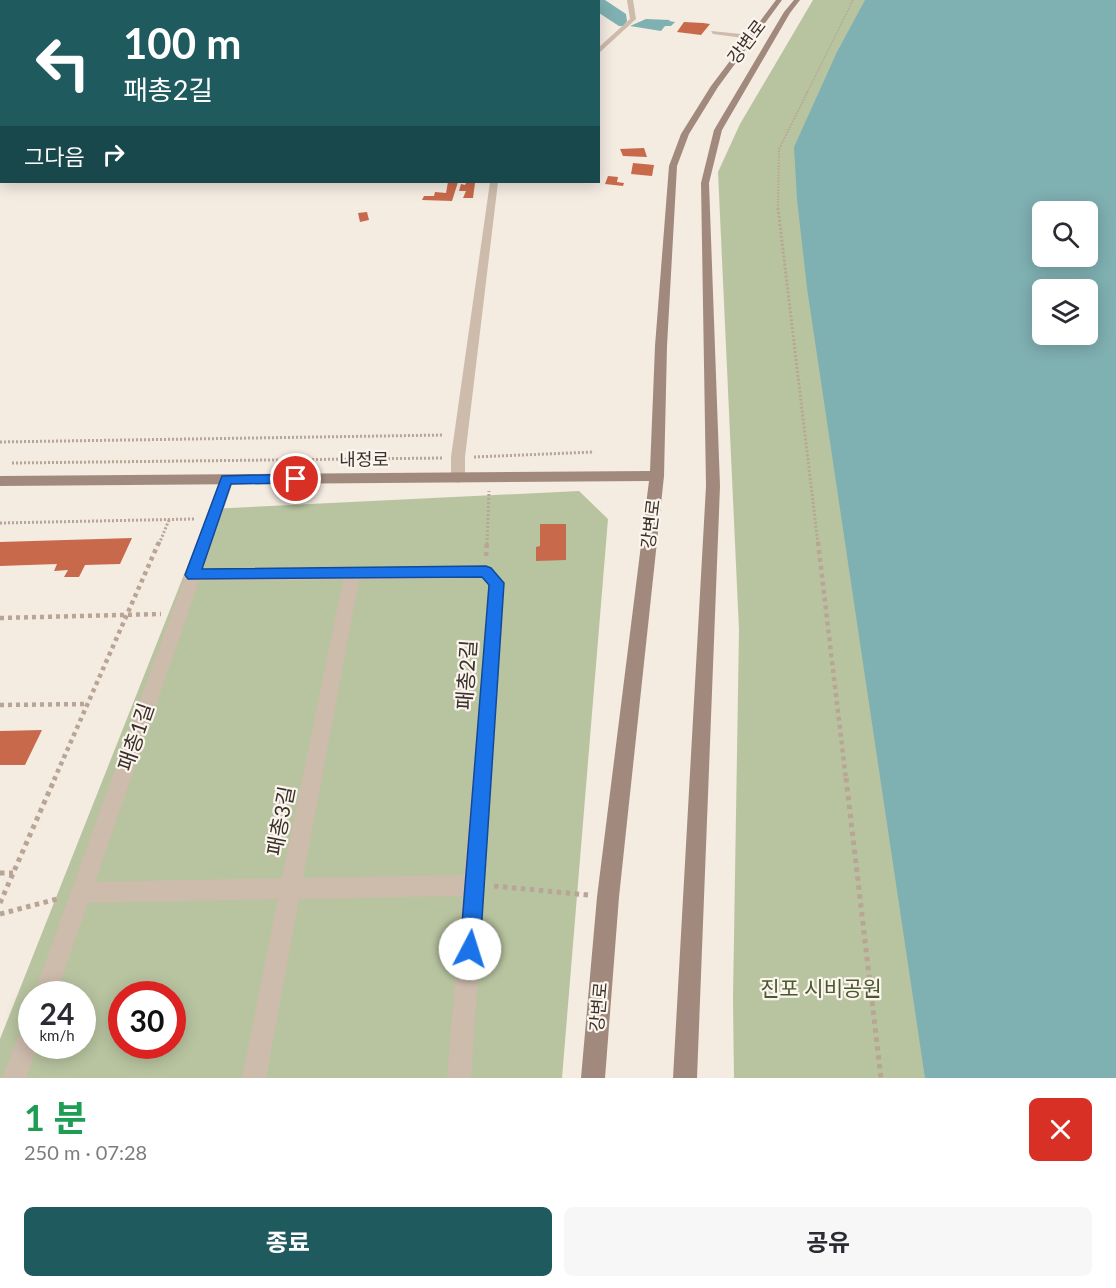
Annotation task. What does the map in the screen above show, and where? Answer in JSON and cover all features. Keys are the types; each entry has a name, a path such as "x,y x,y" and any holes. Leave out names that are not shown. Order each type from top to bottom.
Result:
{"street":[{"path":"600,50 633,20 630,0"},
{"name":"강변로","path":"593,1078 608,897 657,476 661,346 673,166 685,134 715,86 779,0"},
{"name":"강변로","path":"685,1078 713,486 705,183 718,130 787,12 797,0"},
{"path":"458,477 458,457 463,435 494,183"},
{"name":"내정로","path":"0,481 657,476"},
{"name":"패총1길","path":"50,981 227,479"},
{"path":"193,575 486,572"},
{"name":"패총2길","path":"459,1078 496,583 486,572"},
{"name":"패총3길","path":"254,1078 352,573"},
{"path":"81,893 475,885"},
{"path":"14,1078 21,1059"}],"lane":[{"path":"713,32 751,37"}],"path":[{"path":"853,0 779,149 778,196 881,1078"},
{"path":"0,442 463,435"},
{"path":"12,463 458,457 594,452"},
{"path":"486,572 490,477"},
{"path":"0,523 190,519"},
{"path":"0,903 169,520"},
{"path":"0,618 178,614"},
{"path":"0,705 88,704"},
{"path":"0,873 13,873"},
{"path":"475,885 608,897"},
{"path":"0,914 81,893"}],"green space":[{"name":"진포 시비공원","path":"813,0 1116,0 1116,1078 734,1078 733,999 739,630 718,172 740,124"},
{"path":"579,491 608,519 562,1078 0,1078 0,1039 18,994 18,1059 96,1059 96,981 23,981 210,509"}],"water":[{"path":"600,0 605,0 626,14 627,21 623,26 619,26 600,14"},
{"path":"865,0 1116,0 1116,1078 925,1078 807,288 794,147 837,52"},
{"path":"646,19 675,22 671,26 665,26 661,31 630,26"}],"building":[{"path":"684,22 710,24 701,35 677,32"},
{"path":"644,148 647,157 623,156 620,149"},
{"path":"633,163 654,165 652,176 631,174"},
{"path":"608,176 618,177 617,182 624,183 623,186 605,184"},
{"path":"448,183 458,183 452,201 422,200 424,196 434,196 435,192 446,193"},
{"path":"475,183 473,198 463,198 466,191 459,191 461,184"},
{"path":"367,212 369,220 360,222 358,213"},
{"path":"540,524 566,524 566,560 536,561 536,547 540,546"},
{"path":"132,538 120,564 85,565 79,577 64,577 68,570 54,571 57,564 0,566 0,542"},
{"path":"42,730 25,765 0,765 0,731"}],"route":[{"path":"296,479 227,479 193,575 486,572 496,583 470,949"}]}
